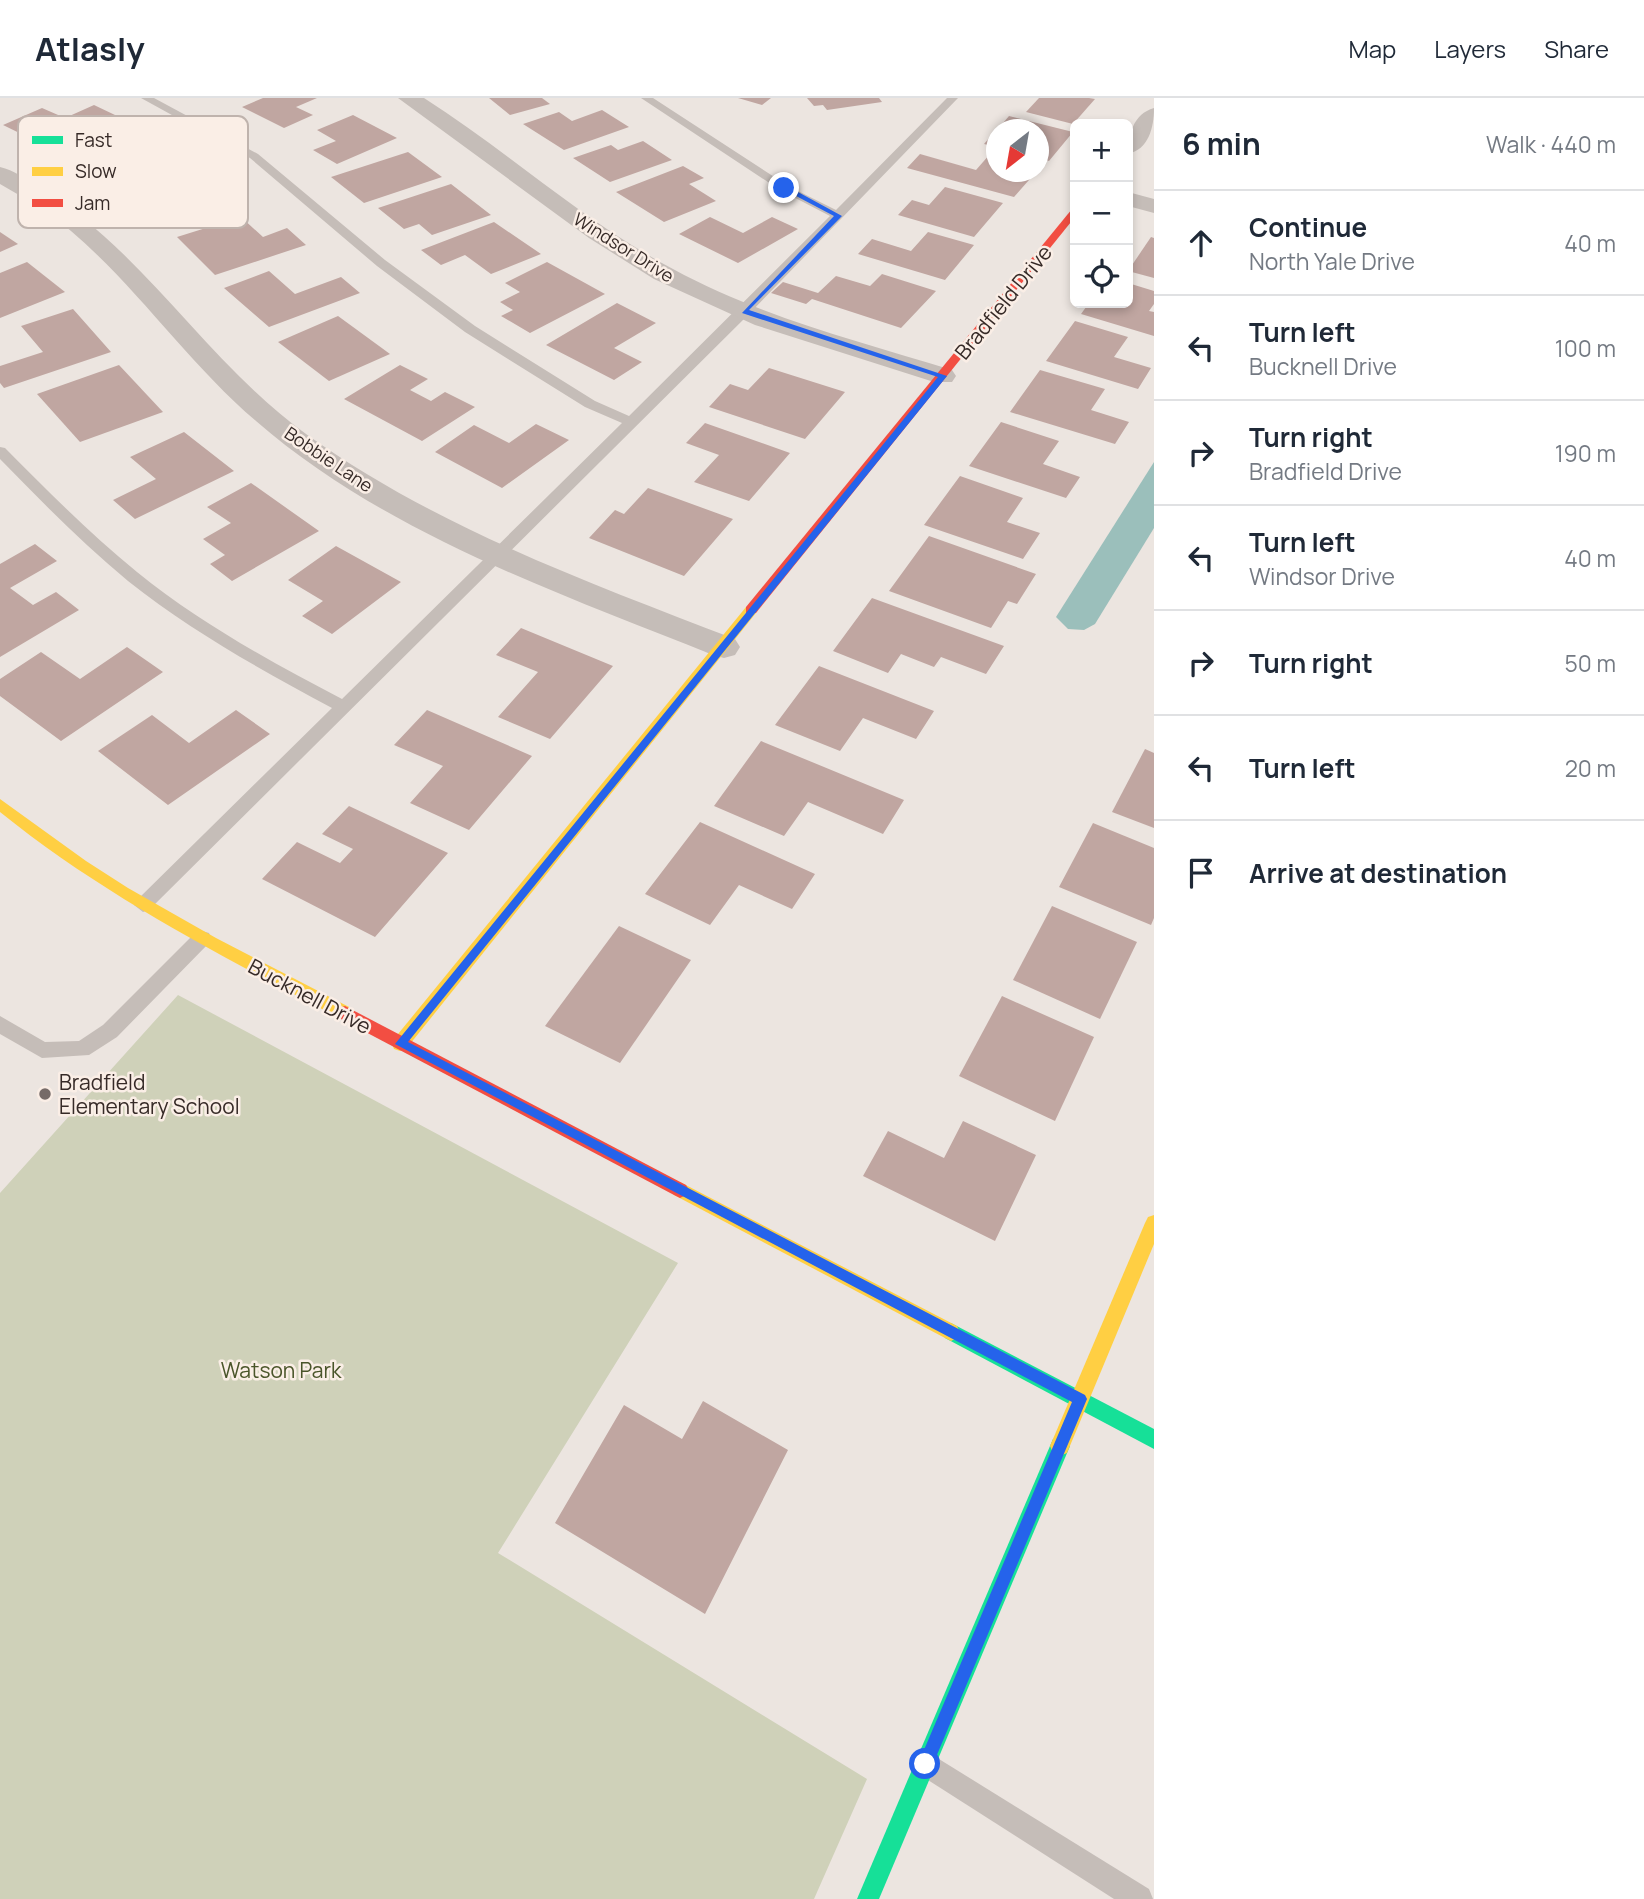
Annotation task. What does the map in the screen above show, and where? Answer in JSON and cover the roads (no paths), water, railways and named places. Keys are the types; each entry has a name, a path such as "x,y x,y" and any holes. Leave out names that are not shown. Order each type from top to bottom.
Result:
{"street":[{"name":"Windsor Drive","path":"409,98 456,127 544,195 663,274 744,311 943,376"},
{"path":"1133,141 1154,115"},
{"name":"Bobbie Lane","path":"0,174 18,186"},
{"path":"1133,200 1154,206"},
{"name":"Bradfield Drive","path":"400,1044 1070,217"},
{"name":"Bobbie Lane","path":"81,228 218,372 294,438 373,488 498,555 724,647"},
{"name":"Bucknell Drive","path":"0,804 29,830 143,905 202,938 1154,1440"},
{"path":"868,1899 1154,1223"}],"lane":[{"path":"146,98 180,116"},
{"path":"646,98 784,188 839,216"},
{"path":"143,905 744,311 953,98"},
{"path":"248,153 381,263 470,329 590,404 631,422"},
{"path":"0,451 106,555 153,592 219,637 344,707"},
{"path":"0,1024 42,1050 82,1049 110,1031 202,938"},
{"path":"925,1764 1139,1899"}],"water":[{"path":"1154,462 1154,528 1095,624 1084,630 1068,629 1056,617"}],"place":[{"name":"Bradfield Elementary School","path":"45,1094"}],"park label":[{"name":"Watson Park","path":"281,1370"}]}
